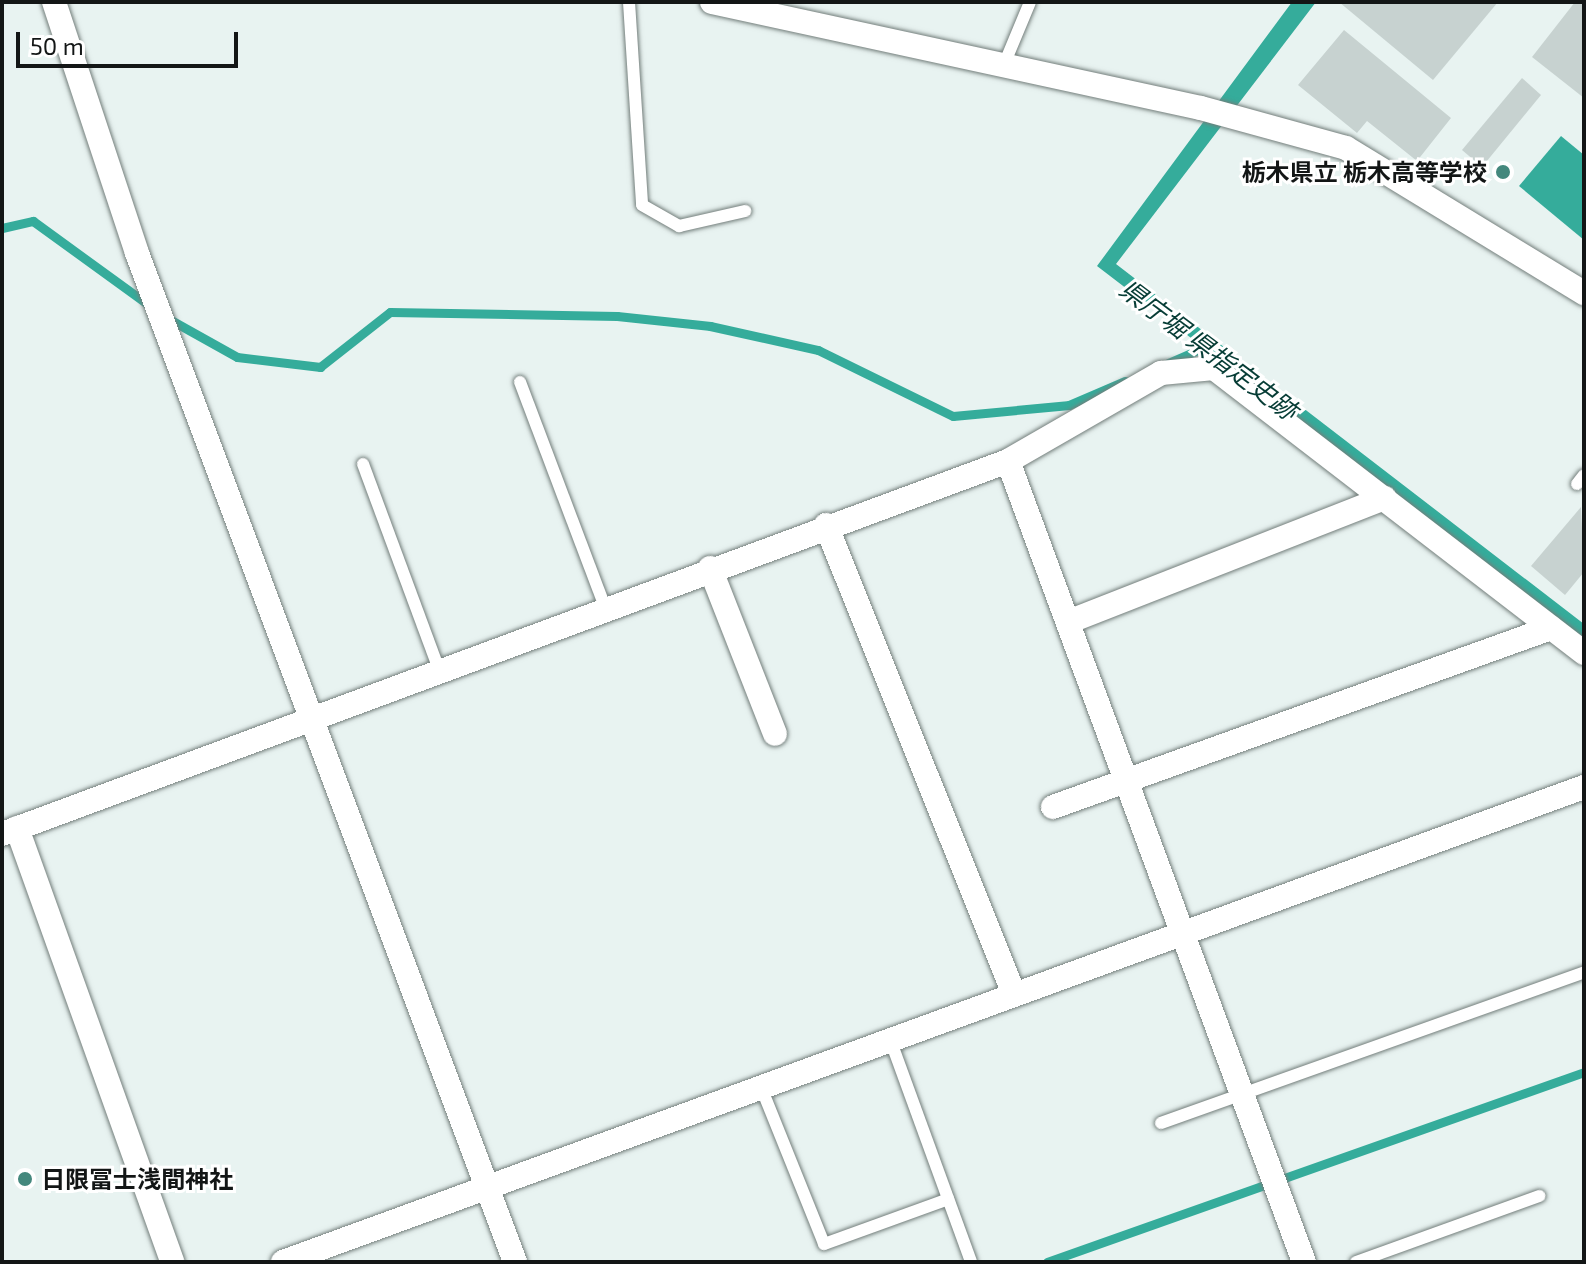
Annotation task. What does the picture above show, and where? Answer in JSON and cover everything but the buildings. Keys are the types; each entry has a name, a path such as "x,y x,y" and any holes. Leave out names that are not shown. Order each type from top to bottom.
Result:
{"street":[{"path":"54,2 137,253 515,1262"},
{"path":"712,2 1346,148 1584,293"},
{"path":"172,1262 10,831 710,568 1008,461 1161,373 1214,368 1584,653"},
{"path":"1008,461 1304,1262"},
{"path":"1068,622 1385,498"},
{"path":"826,525 1014,994"},
{"path":"710,568 775,734"},
{"path":"1053,807 1551,628"},
{"path":"283,1262 1584,787"}],"lane":[{"path":"629,2 642,205 679,226 745,211"},
{"path":"1003,67 1030,2"},
{"path":"520,382 605,607"},
{"path":"363,464 439,670"},
{"path":"1161,1123 1243,1097 1584,972"},
{"path":"890,1039 971,1262"},
{"path":"761,1087 824,1244 948,1199"},
{"path":"1356,1262 1539,1196"}],"water":[{"name":"県庁堀 県指定史跡","path":"1292,2 1316,2 1116,264 1584,624 1584,639 1097,266"},
{"path":"1561,136 1584,155 1584,240 1519,186"}],"waterway":[{"path":"2,228 33,221 150,306"},
{"path":"169,319 237,357 320,367 390,312 617,316 710,326 818,350 953,416 1069,405 1125,381"},
{"name":"県庁堀 県指定史跡","path":"1168,363 1207,346"},
{"path":"1047,1262 1584,1072"}],"place":[{"name":"栃木県立 栃木高等学校","path":"1503,172"},
{"name":"日限冨士浅間神社","path":"25,1179"}]}
